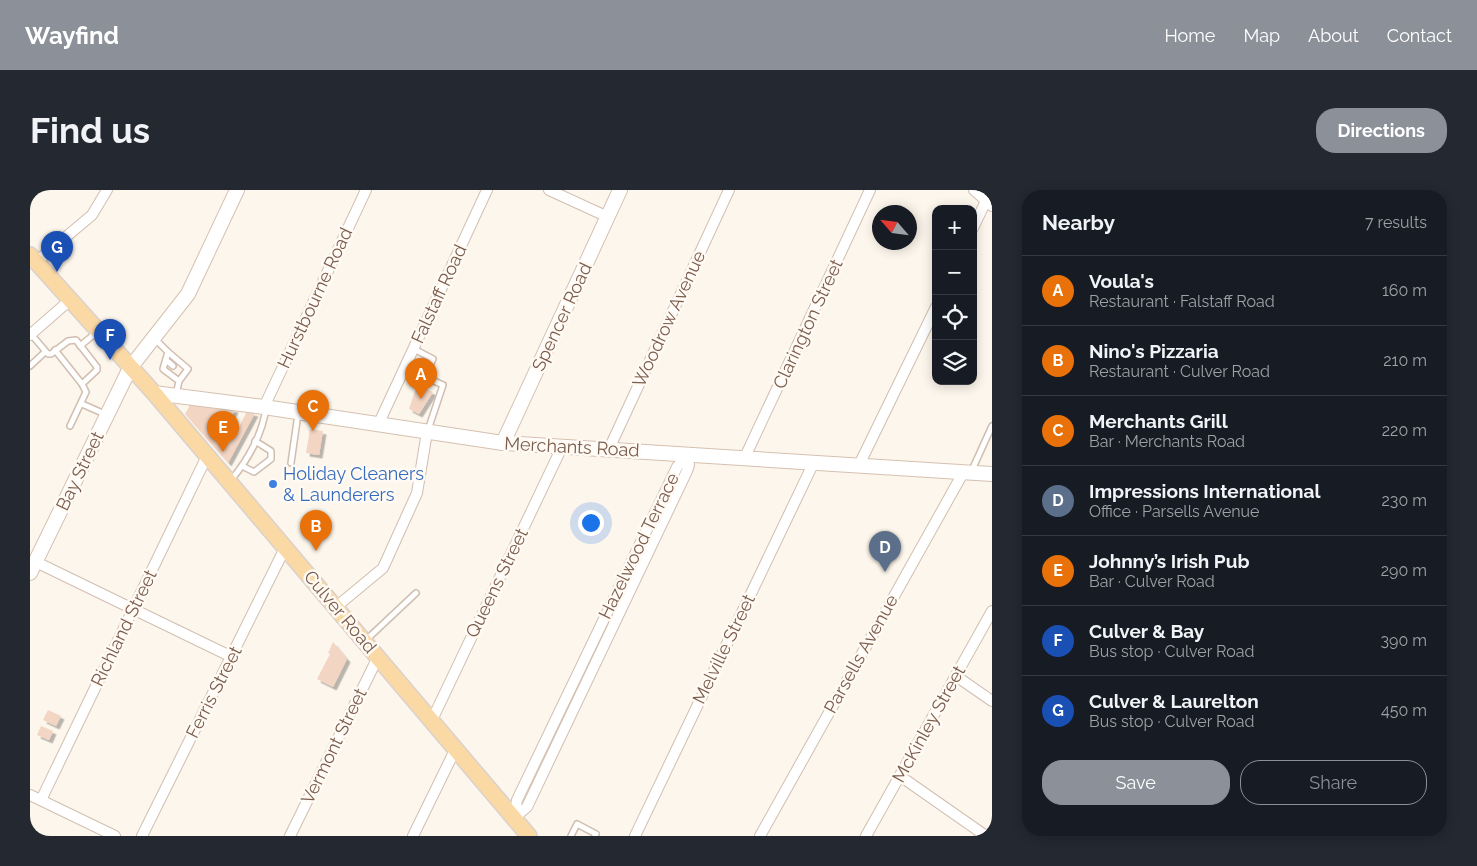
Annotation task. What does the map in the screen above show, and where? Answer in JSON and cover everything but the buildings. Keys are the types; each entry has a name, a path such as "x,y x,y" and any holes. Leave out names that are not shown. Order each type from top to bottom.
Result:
{"main road":[{"name":"Culver Road","path":"33,258 154,393 529,836"}],"street":[{"path":"33,258 92,215 107,190"},
{"name":"Bay Street","path":"33,568 130,368 188,294 237,190"},
{"name":"Hurstbourne Road","path":"265,407 366,190"},
{"name":"Falstaff Road","path":"378,425 487,190"},
{"path":"549,190 608,217"},
{"name":"Spencer Road","path":"502,443 620,190"},
{"name":"Woodrow Avenue","path":"608,449 729,190"},
{"name":"Clarington Street","path":"745,457 870,190"},
{"path":"974,190 989,203 977,222"},
{"path":"30,335 70,300"},
{"path":"859,465 932,315"},
{"name":"Merchants Road","path":"154,393 265,407 502,443 992,474"},
{"path":"336,607 383,568 417,493 427,432"},
{"name":"Queens Street","path":"432,720 562,447"},
{"name":"Hazelwood Terrace","path":"514,818 517,800 677,467 688,454"},
{"name":"Hazelwood Terrace","path":"514,818 527,807 687,471 689,465 688,454"},
{"name":"Richland Street","path":"41,800 207,456"},
{"name":"Melville Street","path":"635,836 814,462"},
{"name":"Parsells Avenue","path":"760,836 967,473"},
{"name":"Ferris Street","path":"142,836 285,548"},
{"path":"33,568 133,609 232,657"},
{"name":"McKinley Street","path":"866,836 992,611"},
{"name":"Vermont Street","path":"290,836 378,657"},
{"path":"956,676 992,701"},
{"path":"413,836 456,748"},
{"path":"900,776 986,836"},
{"path":"30,795 115,836"}],"lane":[{"path":"80,346 97,331"},
{"path":"30,335 45,352 51,354 71,339 76,340 97,367 97,370 82,384"},
{"path":"154,339 188,369 182,373 176,396"},
{"path":"55,350 82,384 86,392 70,426"},
{"path":"414,350 433,359 425,377 443,386 427,432"},
{"path":"30,366 45,352"},
{"path":"168,352 163,369 179,381"},
{"path":"166,360 173,366"},
{"path":"82,404 107,416"},
{"path":"229,482 242,466 255,441 264,422 265,407"},
{"path":"291,462 298,412"},
{"path":"967,473 992,426"},
{"path":"242,466 254,472 271,459 272,450 255,441"},
{"path":"365,641 416,593"},
{"path":"604,620 614,624"},
{"path":"571,836 577,824 596,834 595,836"}],"place":[{"name":"Culver & Laurelton","path":"57,272"},
{"name":"Culver & Bay","path":"110,360"},
{"name":"Voula's","path":"421,399"},
{"name":"Merchants Grill","path":"313,431"},
{"name":"Johnny’s Irish Pub","path":"223,452"},
{"name":"Holiday Cleaners & Launderers","path":"273,484"},
{"name":"Nino's Pizzaria","path":"316,551"},
{"name":"Impressions International","path":"885,572"}]}
